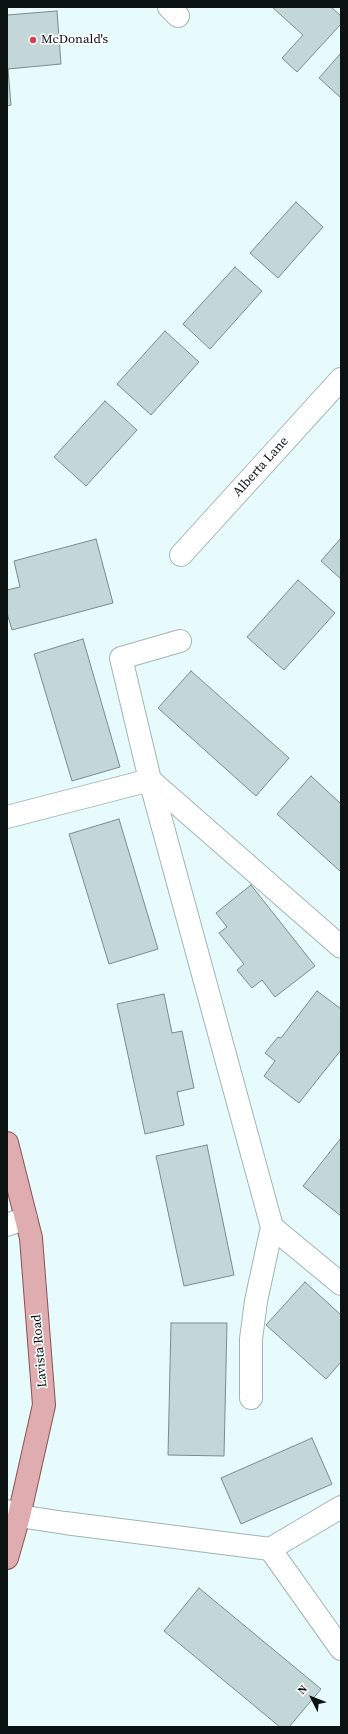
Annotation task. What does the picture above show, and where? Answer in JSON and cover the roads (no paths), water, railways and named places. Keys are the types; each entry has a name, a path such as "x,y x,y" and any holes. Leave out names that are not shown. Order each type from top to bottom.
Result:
{"main road":[{"name":"Lavista Road","path":"7,1143 16,1222 31,1238 44,1405 13,1514 7,1558"}],"street":[{"name":"Alberta Lane","path":"181,555 341,379"},
{"path":"180,640 121,658 150,780 272,1228 256,1301 251,1339 251,1398"},
{"path":"7,817 150,780"},
{"path":"150,780 341,947"},
{"path":"272,1228 341,1284"},
{"path":"13,1514 270,1549 341,1507"},
{"path":"270,1549 341,1650"}],"place":[{"name":"McDonald's","path":"33,40"}]}
